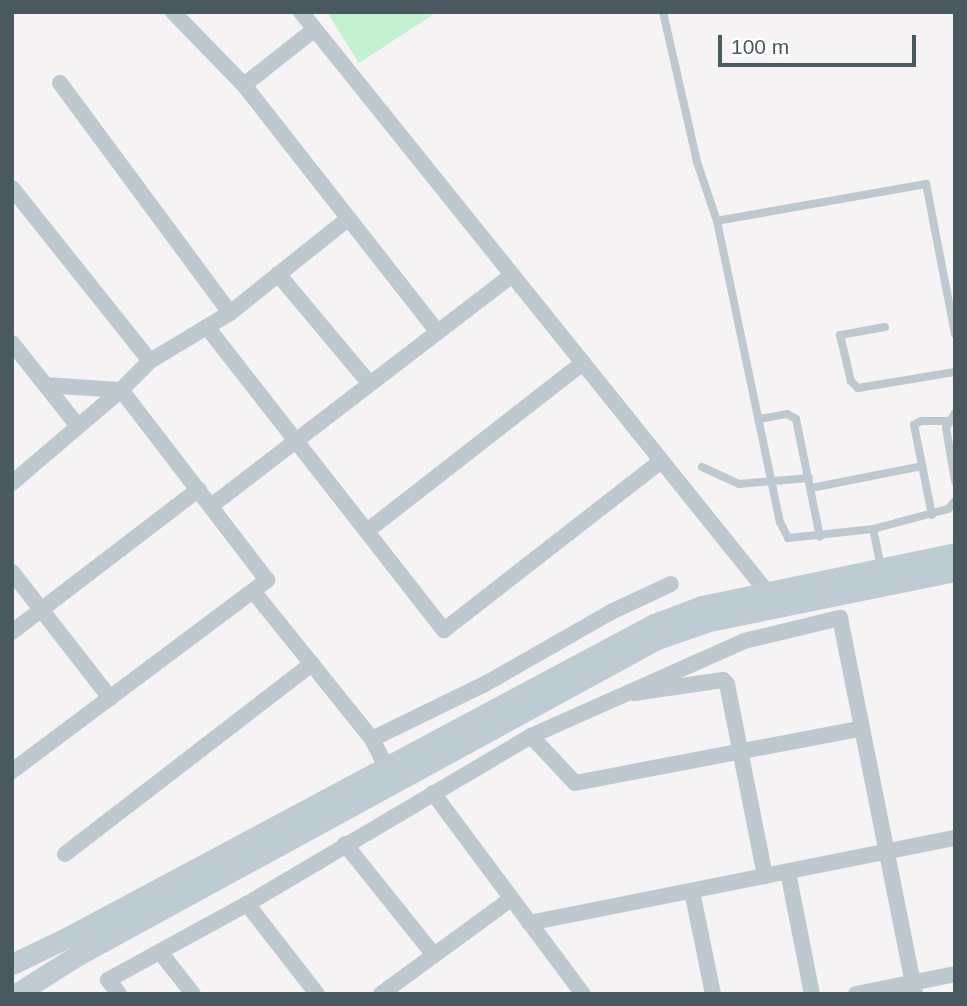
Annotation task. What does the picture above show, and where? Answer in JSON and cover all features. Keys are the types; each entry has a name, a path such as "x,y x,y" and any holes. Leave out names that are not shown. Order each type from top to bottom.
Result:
{"street":[{"path":"173,12 244,85 438,332"},
{"path":"301,12 766,592"},
{"path":"244,85 315,29"},
{"path":"60,83 230,313"},
{"path":"12,188 150,361"},
{"path":"12,483 121,390 150,361 230,313 349,219"},
{"path":"278,274 370,384"},
{"path":"211,506 512,275"},
{"path":"207,327 444,630 662,461"},
{"path":"12,343 77,425"},
{"path":"367,531 583,363"},
{"path":"12,771 267,580 121,390 45,385"},
{"path":"12,632 199,489"},
{"path":"12,987 17,994 55,968 657,639 709,621 883,576 955,554"},
{"path":"12,964 68,937 654,624 702,606 766,592 883,576 955,571"},
{"path":"12,572 110,698"},
{"path":"372,739 485,684 611,612 671,584"},
{"path":"253,591 372,739 386,766"},
{"path":"119,994 108,980 247,904 531,736 744,641 839,618 914,988"},
{"path":"723,680 727,649"},
{"path":"65,854 312,664"},
{"path":"618,695 723,680"},
{"path":"723,680 727,684 743,751 765,876"},
{"path":"531,736 575,783 862,728"},
{"path":"433,793 583,994"},
{"path":"529,923 955,838"},
{"path":"345,844 434,955"},
{"path":"788,872 812,994"},
{"path":"692,891 713,994"},
{"path":"381,994 511,899"},
{"path":"247,904 317,994"},
{"path":"160,952 193,994"},
{"path":"45,994 55,968"},
{"path":"856,994 914,988 955,974"}],"lane":[{"path":"663,12 696,162 717,221 780,522 788,538 820,537 873,529 932,515 948,509 955,501"},
{"path":"717,221 926,184 955,334"},
{"path":"885,327 840,335 851,381 858,388 955,372"},
{"path":"955,413 946,428 955,481"},
{"path":"759,419 787,414 796,419 820,537"},
{"path":"932,515 914,425 921,421 948,421"},
{"path":"811,488 922,466"},
{"path":"702,467 739,484 809,478"},
{"path":"873,529 883,576"}],"green space":[{"path":"327,12 437,12 359,63"}]}
